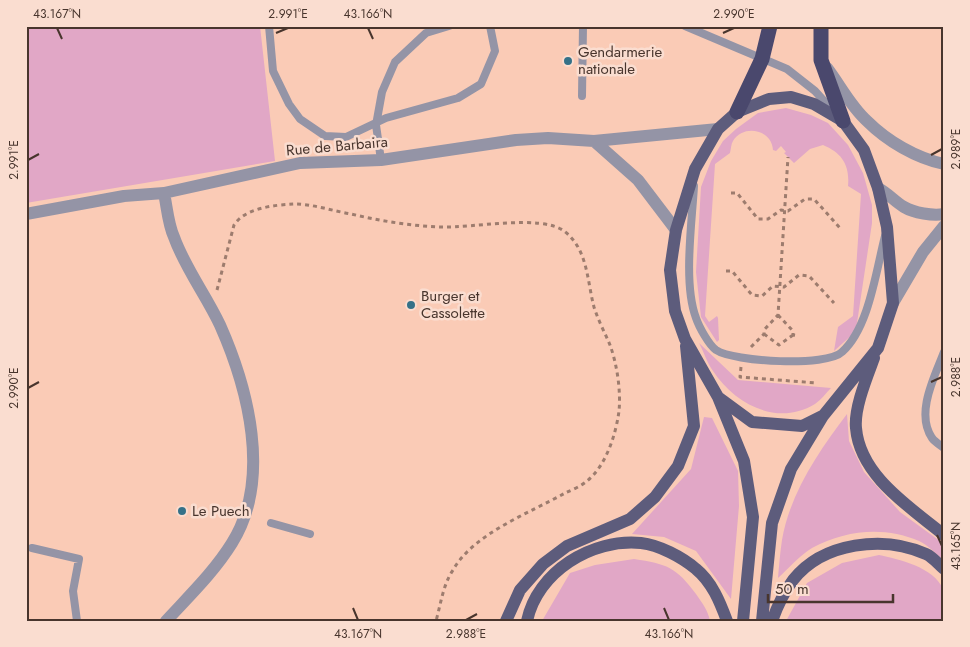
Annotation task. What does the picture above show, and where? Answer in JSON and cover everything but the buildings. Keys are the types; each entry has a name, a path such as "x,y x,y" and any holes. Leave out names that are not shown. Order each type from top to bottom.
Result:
{"highway":[{"path":"737,112 762,58 770,26"},
{"path":"821,26 822,60 843,121"}],"main road":[{"path":"743,621 753,517 744,461 718,397 685,339 675,311 670,270 676,230 695,169 718,129 737,112 769,99 790,97 814,104 843,121 864,150 878,188 887,227 893,303 862,394 856,427 862,454 878,478 904,503 944,534"},
{"path":"506,621 520,590 543,564 567,546 630,519 655,497 678,466 694,426 685,339"},
{"path":"762,621 772,523 792,469 823,416 878,348"},
{"path":"718,397 752,422 802,426 823,416"},
{"path":"527,621 535,599 546,581 577,556 600,548 641,543 668,552 697,569 718,597 727,621"},
{"path":"772,621 793,580 814,562 838,550 868,543 900,546 928,554 944,569"}],"street":[{"path":"822,60 865,120 872,126 886,137 929,161 944,164"},
{"name":"Rue de Barbaira","path":"26,214 124,196 164,193 300,163 381,160 516,140 548,138 594,141 718,129"},
{"path":"594,141 638,180 676,230"},
{"path":"878,188 890,194 904,207 937,215 944,214"},
{"path":"164,193 173,237 212,310 243,385 255,463 246,507 233,541 215,568 166,621"},
{"path":"893,303 923,252 944,226"}],"lane":[{"path":"269,26 273,71 289,104 300,119 324,136 346,137 376,125 386,118 458,98 481,84 495,52 490,26"},
{"path":"381,160 376,125 382,92 395,62 426,33 449,26"},
{"path":"582,96 584,26"},
{"path":"685,26 787,69 815,91 843,121"},
{"path":"695,169 690,254 691,292 696,318 717,351 742,358 818,362 842,353 857,334 865,316 887,227"},
{"path":"944,352 926,407 926,423 932,438 944,448"},
{"path":"270,524 310,534"},
{"path":"32,548 79,559 73,592 77,621"}],"path":[{"path":"788,157 778,315 764,330 764,334 750,348 742,351 740,377 817,383"},
{"path":"732,192 737,193 758,219 768,220 781,210 788,211 805,199 814,199 840,228"},
{"path":"212,310 234,225 239,217 249,212 294,204 402,224 482,227 532,222 564,231 575,243 585,262 595,308 611,348 618,381 619,408 615,435 601,464 588,481 502,527 475,546 453,568 444,588 436,621"},
{"path":"726,271 732,271 752,295 762,296 773,286 784,287 798,275 809,276 834,303"},
{"path":"778,315 793,331 793,335"},
{"path":"764,334 779,345 793,335 799,336"}],"shaded area":[{"path":"26,26 260,26 275,161 26,203"},
{"path":"786,108 811,115 828,123 848,145 863,173 872,205 872,223 857,323 853,334 834,351 838,327 853,316 861,194 848,186 848,172 840,156 823,145 810,149 794,163 784,153 786,152 781,146 776,151 773,150 768,137 763,133 756,131 743,132 732,142 730,153 715,164 705,316 709,322 717,316 718,318 719,340 717,342 701,317 696,272 701,187 711,161 723,141 758,113"},
{"path":"699,343 738,380 831,388 815,404 801,411 786,413 758,409 745,402 722,383 711,368"},
{"path":"847,414 849,441 864,472 900,512 944,544 944,560 929,547 906,536 892,533 865,532 838,537 812,548 778,578 782,540 786,523 799,489 816,458"},
{"path":"704,417 712,418 738,471 739,506 731,599 696,551 664,537 632,534 691,469"},
{"path":"879,555 915,565 938,581 945,596 944,621 786,621 807,583 842,563"},
{"path":"634,559 663,565 676,572 696,594 706,610 710,621 542,621 570,573 595,565"}],"place":[{"name":"Gendarmerie nationale","path":"568,61"},
{"name":"Burger et Cassolette","path":"411,305"},
{"name":"Le Puech","path":"182,511"}]}
